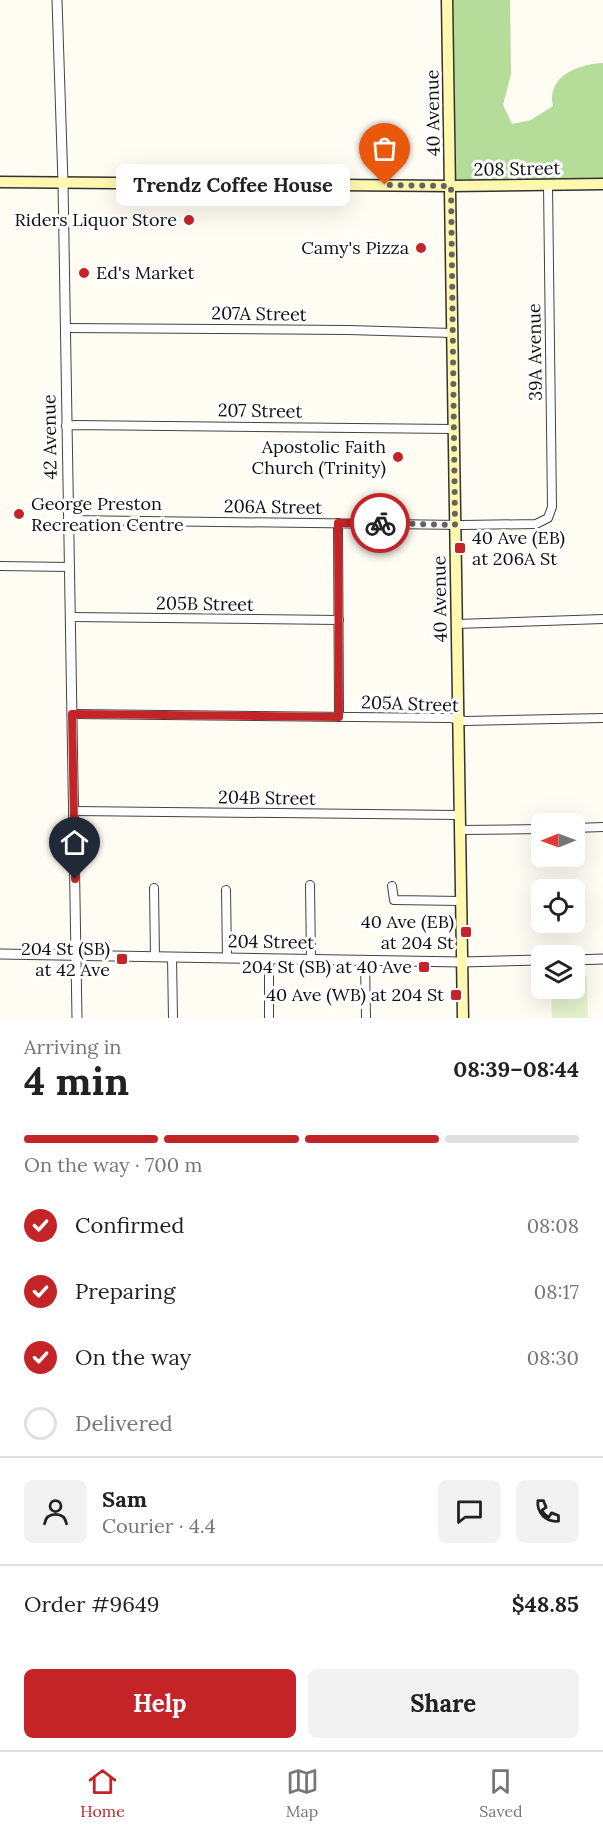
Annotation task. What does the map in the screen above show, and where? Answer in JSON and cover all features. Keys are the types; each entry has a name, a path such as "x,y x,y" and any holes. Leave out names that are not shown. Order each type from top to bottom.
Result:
{"main road":[{"name":"40 Avenue","path":"447,0 463,1018"},
{"name":"208 Street","path":"0,182 451,186 603,184"}],"street":[{"name":"42 Avenue","path":"57,0 63,183 77,1018"},
{"name":"39A Avenue","path":"548,185 552,507 548,518"},
{"name":"207A Street","path":"65,328 452,333"},
{"name":"207 Street","path":"66,426 454,429"},
{"name":"206A Street","path":"68,520 455,525 536,524 548,518"},
{"path":"338,523 339,717"},
{"path":"0,566 69,567"},
{"name":"205B Street","path":"70,617 339,620"},
{"path":"456,624 603,619"},
{"name":"205A Street","path":"72,714 458,719 465,721 603,718"},
{"name":"204B Street","path":"74,811 459,815"},
{"path":"585,828 603,827"},
{"path":"460,830 531,829"},
{"path":"310,885 311,960"},
{"path":"392,886 394,900 460,901"},
{"path":"154,888 154,957"},
{"path":"226,890 227,958"},
{"name":"204 Street","path":"0,954 365,961 531,960"},
{"path":"172,957 173,1018"},
{"path":"269,959 269,1018"},
{"path":"585,960 603,959"},
{"path":"365,961 366,1018"}],"green space":[{"path":"451,0 510,0 511,74 503,105 512,124 531,120 553,106 554,87 566,74 584,66 603,63 603,178 454,182"},
{"path":"585,976 587,976 588,1018 552,1018 551,999 585,999"}],"way so far":[{"path":"380,523 455,525 451,186 385,185"}],"place":[{"name":"Trendz Coffee House","path":"385,185"},
{"name":"Riders Liquor Store","path":"189,220"},
{"name":"Camy's Pizza","path":"421,248"},
{"name":"Ed's Market","path":"84,273"},
{"name":"Apostolic Faith Church (Trinity)","path":"398,457"},
{"name":"George Preston Recreation Centre","path":"19,514"},
{"name":"40 Ave (EB) at 206A St","path":"460,548"},
{"name":"40 Ave (EB) at 204 St","path":"466,932"},
{"name":"204 St (SB) at 42 Ave","path":"122,959"},
{"name":"204 St (SB) at 40 Ave","path":"424,967"},
{"name":"40 Ave (WB) at 204 St","path":"456,995"}],"route":[{"path":"75,879 72,714 339,717 338,523 380,523"}]}
